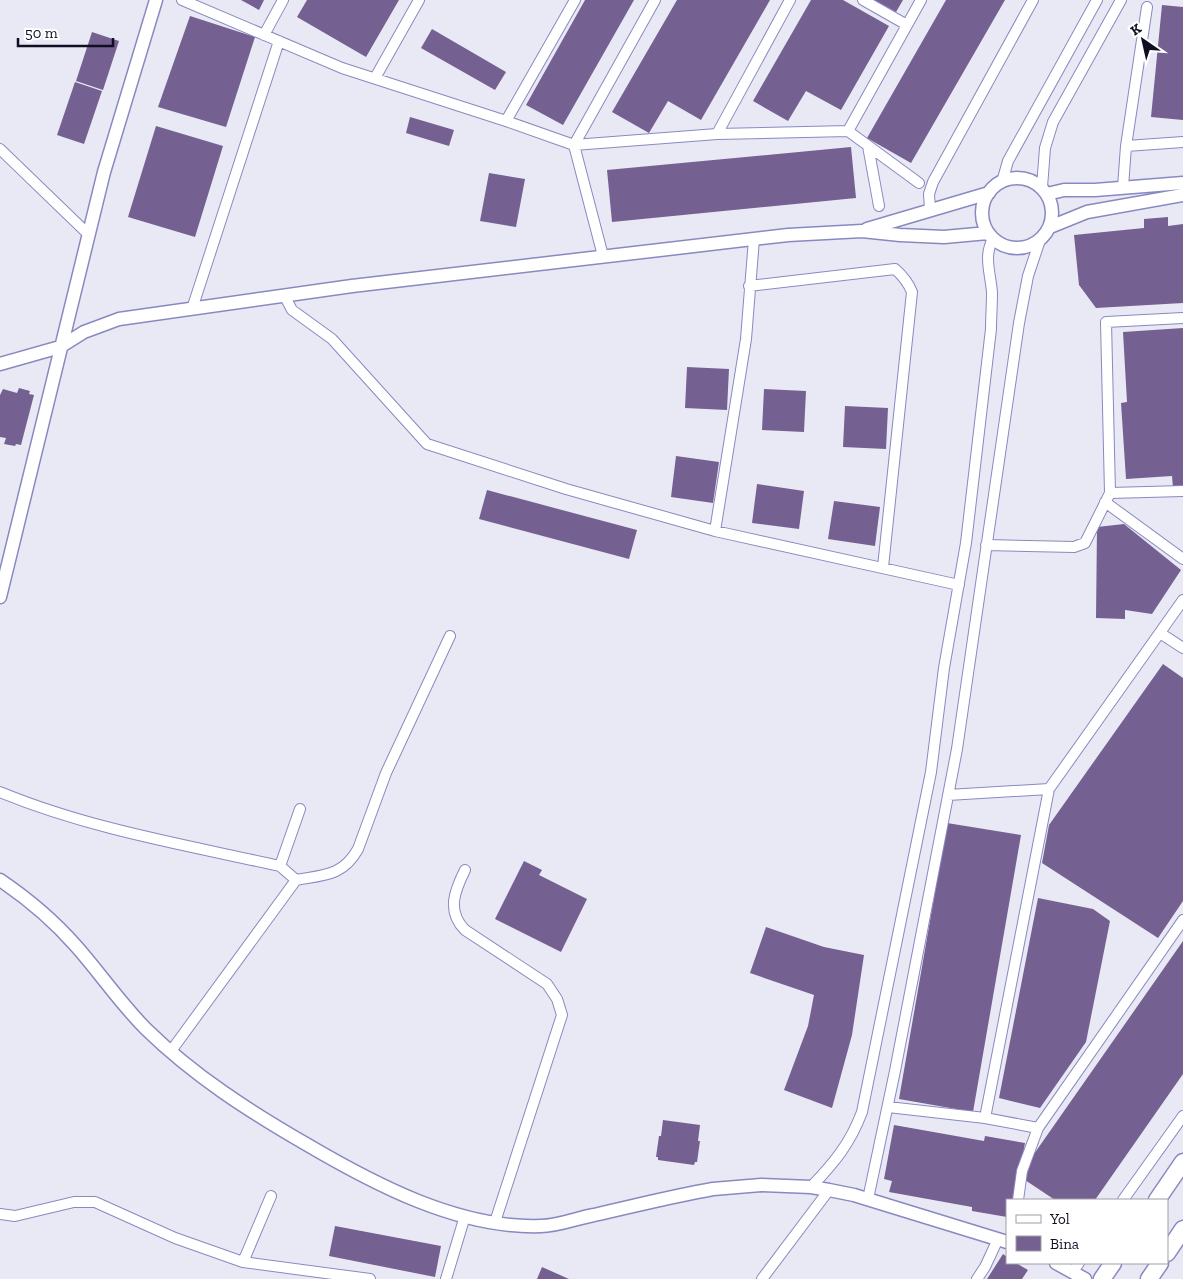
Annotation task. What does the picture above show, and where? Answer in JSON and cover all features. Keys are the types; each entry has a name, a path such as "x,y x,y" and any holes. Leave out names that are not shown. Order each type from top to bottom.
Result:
{"highway":[{"path":"1158,1199 1183,1162"},
{"path":"1168,1252 1183,1229"},
{"path":"1102,1279 1112,1264"},
{"path":"1149,1279 1159,1264"},
{"path":"1108,1279 1118,1279"}],"street":[{"path":"0,597 2,579 104,172 156,0"},
{"path":"182,0 342,68 574,145 717,134 848,131 919,183"},
{"path":"264,35 283,0"},
{"path":"375,78 419,0"},
{"path":"506,121 575,0"},
{"path":"603,256 574,145 655,0"},
{"path":"717,134 790,0"},
{"path":"862,0 907,25"},
{"path":"848,131 921,0"},
{"path":"930,210 929,194 933,182 1033,0"},
{"path":"1002,182 1008,161 1096,0"},
{"path":"868,1200 888,1107 948,795 1019,323 1028,276 1040,240 1050,227 1053,210 1044,191 1045,148 1053,122 1121,0"},
{"path":"1123,187 1126,146 1147,7"},
{"path":"192,308 279,41"},
{"path":"1126,146 1183,142"},
{"path":"868,146 879,206"},
{"path":"0,148 88,234"},
{"path":"862,231 989,192 1002,182 1018,178 1027,179 1044,191 1095,190 1183,183"},
{"path":"811,1187 848,1144 866,1098 894,948 931,772 944,668 966,543 991,329 992,294 988,256 990,236 982,217 982,208 989,192"},
{"path":"1050,227 1087,212 1183,195"},
{"path":"0,364 60,347 96,327 119,319 352,286 551,264 603,256 754,239 862,231 900,236 990,236 1008,248 1016,249 1025,248 1040,240"},
{"path":"716,531 746,339 754,239"},
{"path":"749,286 895,269 909,285 912,292 883,568"},
{"path":"284,295 292,310 332,340 427,444 566,489 716,531 959,585"},
{"path":"986,545 1078,546 1088,539 1108,497 1106,322 1183,318"},
{"path":"1108,497 1183,491"},
{"path":"1108,497 1183,559"},
{"path":"985,1118 1049,789 1183,600"},
{"path":"1160,632 1183,648"},
{"path":"171,1051 296,880 332,874 344,867 354,856 386,773 450,636"},
{"path":"948,795 1049,789"},
{"path":"0,792 43,808 96,824 280,866 296,880"},
{"path":"280,866 300,809"},
{"path":"465,870 454,899 453,906 457,919 465,930 547,984 557,999 562,1015 496,1222"},
{"path":"0,880 34,906 64,933 90,962 125,1008 196,1073 244,1108 345,1167 414,1199 465,1216 496,1222 542,1226 713,1189 761,1185 811,1187 868,1200 1003,1240 977,1279"},
{"path":"1018,1199 1024,1164 1038,1128 1183,920"},
{"path":"888,1107 985,1118 1038,1128"},
{"path":"1124,1199 1183,1116"},
{"path":"762,1279 829,1190"},
{"path":"243,1262 271,1196"},
{"path":"0,1214 15,1216 74,1202 95,1202 174,1238 243,1262 370,1279"},
{"path":"446,1279 465,1216"},
{"path":"1058,1264 1080,1274"}],"building":[{"path":"241,0 264,0 259,10"},
{"path":"307,0 399,0 366,57 297,17"},
{"path":"585,0 634,0 563,125 526,105"},
{"path":"677,0 770,0 701,120 668,101 649,133 612,112"},
{"path":"811,0 843,0 889,26 841,110 806,91 788,121 753,101"},
{"path":"874,0 903,0 896,12"},
{"path":"946,0 1005,0 911,163 867,138"},
{"path":"1162,5 1183,7 1183,120 1151,117"},
{"path":"190,16 255,37 226,127 158,107"},
{"path":"432,29 506,72 495,90 421,48"},
{"path":"92,32 119,41 103,90 76,81"},
{"path":"75,82 102,91 84,144 57,135"},
{"path":"410,117 454,130 449,146 406,133"},
{"path":"156,126 223,146 195,237 128,217"},
{"path":"851,147 856,198 612,222 607,170"},
{"path":"489,173 525,179 516,227 480,221"},
{"path":"1168,217 1168,226 1183,224 1183,303 1096,308 1079,285 1074,235 1144,228 1144,219"},
{"path":"1183,328 1183,487 1173,488 1172,476 1126,479 1121,403 1127,402 1123,332"},
{"path":"687,367 729,369 727,410 685,408"},
{"path":"19,388 30,391 29,394 34,395 21,445 16,444 15,446 4,444 6,438 0,437 0,395 3,389 17,393"},
{"path":"764,389 806,391 804,432 762,430"},
{"path":"845,406 888,408 886,449 843,447"},
{"path":"676,456 719,462 713,503 671,497"},
{"path":"757,484 804,491 799,529 752,523"},
{"path":"487,490 637,530 629,559 479,519"},
{"path":"834,501 880,507 875,546 828,539"},
{"path":"1124,524 1181,570 1152,614 1125,610 1125,619 1096,618 1097,527"},
{"path":"1163,664 1183,678 1183,901 1158,938 1042,863 1049,825"},
{"path":"947,823 1021,835 973,1112 899,1099"},
{"path":"524,861 542,870 539,875 587,899 561,952 495,919"},
{"path":"1038,898 1093,909 1110,921 1086,1042 1040,1108 999,1098"},
{"path":"766,927 824,947 864,955 852,1035 832,1108 784,1090 808,1026 814,995 750,973"},
{"path":"1183,941 1183,1074 1096,1199 1054,1199 1025,1180 1034,1154"},
{"path":"663,1120 700,1125 697,1162 694,1165 658,1160 658,1157 656,1157"},
{"path":"894,1125 984,1141 985,1136 1025,1143 1015,1199 1006,1199 1006,1217 972,1211 972,1207 889,1192 892,1181 884,1179"},
{"path":"335,1226 441,1246 435,1277 329,1256"},
{"path":"1003,1254 1006,1256 1006,1264 1018,1264 1028,1270 1022,1279 987,1279"},
{"path":"542,1267 569,1279 537,1279"}]}
